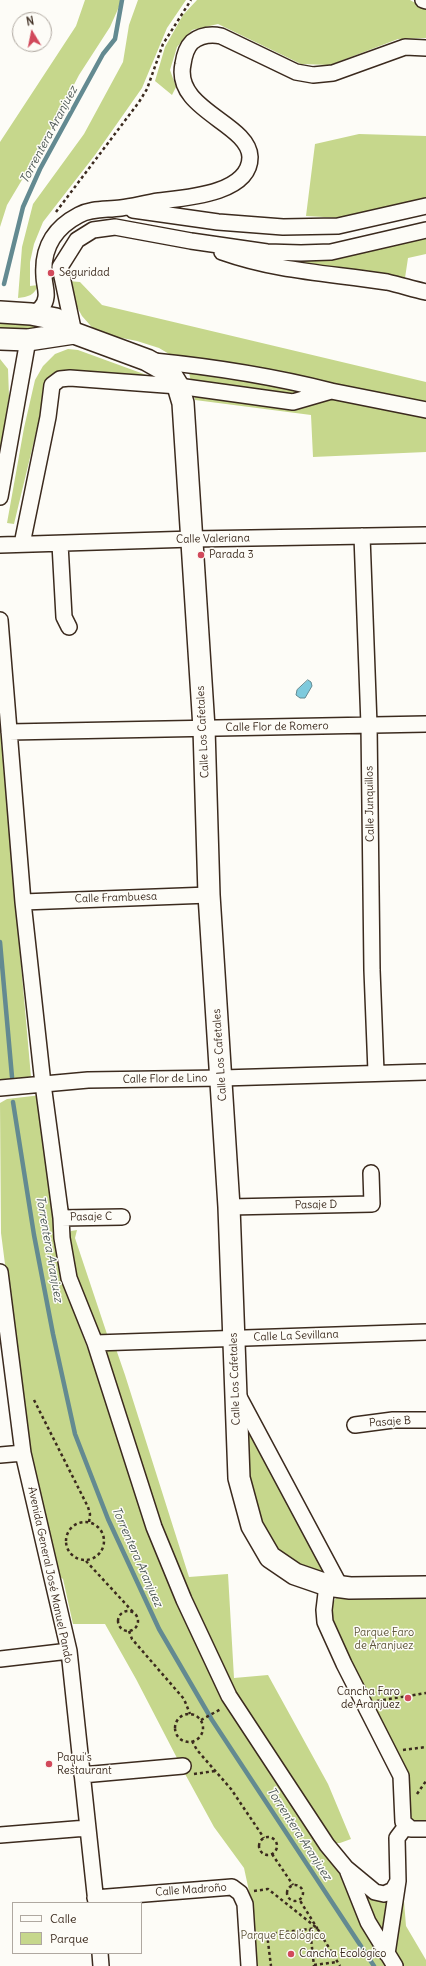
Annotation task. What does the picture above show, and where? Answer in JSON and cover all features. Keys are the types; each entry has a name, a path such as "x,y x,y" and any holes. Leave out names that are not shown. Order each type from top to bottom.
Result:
{"main road":[{"path":"0,312 31,314 56,319 74,333 147,360 170,373 178,386"},
{"path":"0,339 28,340 74,333"},
{"name":"Calle Los Cafetales","path":"178,386 183,403 193,539 204,728 210,895 229,1207 239,1478 252,1526 270,1557 295,1574 334,1586 426,1588"}],"street":[{"path":"422,0 426,2"},
{"path":"31,314 41,309 46,297 43,267 48,245 57,230 80,215 100,209 120,208 199,196 223,190 238,180 247,168 250,157 246,146 238,136 188,93 183,84 182,70 184,56 192,43 201,37 211,34 221,36 296,72 313,74 333,73 404,47 426,48"},
{"path":"120,208 218,222 284,227 338,226 426,206"},
{"path":"74,333 60,267 77,240 93,230 116,227 191,241 267,252 331,252 426,230"},
{"path":"191,241 251,262 285,270 389,283 426,292"},
{"path":"0,497 28,340"},
{"path":"147,360 201,366 278,378 330,391 426,410"},
{"path":"22,544 48,417 52,385 60,379 70,378 178,386 293,402 330,391"},
{"name":"Calle Valeriana","path":"0,546 22,544 193,539 426,535"},
{"name":"Calle Junquillos","path":"362,536 369,725 372,970 376,1072"},
{"path":"60,544 64,617 69,627"},
{"path":"0,620 23,902 43,1084 61,1218 62,1238 69,1278 95,1343 154,1527 184,1600 229,1696 327,1845 346,1868 375,1892 384,1894 393,1890 398,1880"},
{"name":"Calle Flor de Romero","path":"9,732 426,724"},
{"name":"Calle Frambuesa","path":"23,902 210,895"},
{"name":"Calle Flor de Lino","path":"0,1088 88,1080 426,1072"},
{"name":"Pasaje D","path":"229,1207 372,1204 371,1173"},
{"name":"Pasaje C","path":"61,1218 122,1217"},
{"name":"Avenida General José Manuel Pando","path":"0,1272 23,1453 69,1651 95,1900"},
{"name":"Calle La Sevillana","path":"95,1343 233,1337 426,1332"},
{"path":"235,1390 334,1586 324,1610 325,1622 363,1704 401,1776 403,1822 411,1829 426,1829"},
{"name":"Pasaje B","path":"355,1425 393,1420 426,1420"},
{"path":"0,1455 23,1453"},
{"path":"0,1659 69,1651"},
{"path":"82,1775 185,1770"},
{"path":"391,1960 398,1880 397,1838 406,1826"},
{"path":"0,1835 87,1828"},
{"path":"346,1868 368,1922 391,1960"},
{"name":"Calle Madroño","path":"95,1900 221,1886 232,1887 245,1891"},
{"path":"245,1891 249,1966"},
{"path":"100,1954 101,1966"}],"path":[{"path":"54,215 139,102 147,89 163,44 191,0"},
{"path":"34,1400 88,1507 90,1514 89,1523"},
{"path":"85,1560 97,1556 103,1546 102,1534 99,1529 89,1523 76,1525 71,1529 65,1548 74,1557 85,1560 134,1613 138,1622 135,1628 129,1630 120,1627 118,1618 124,1612 134,1613"},
{"path":"129,1630 132,1639 184,1699 190,1714 201,1720 203,1724 202,1733 200,1737 192,1741 183,1740 177,1733 176,1729 178,1720 181,1717 190,1714"},
{"path":"363,1704 426,1693"},
{"path":"201,1720 213,1714"},
{"path":"192,1741 196,1750 231,1789 264,1838"},
{"path":"388,1752 426,1746"},
{"path":"185,1770 215,1771"},
{"path":"414,1797 426,1781"},
{"path":"270,1837 275,1840 277,1846 272,1854 266,1855 259,1850 259,1844 264,1838 270,1837"},
{"path":"272,1854 293,1886"},
{"path":"298,1886 302,1893 299,1899 292,1900 288,1896 288,1888 298,1886"},
{"path":"245,1891 268,1890 317,1928"},
{"path":"299,1899 340,1966"},
{"path":"255,1936 317,1928"},
{"path":"310,1929 314,1965 337,1962"},
{"path":"267,1934 271,1966"}],"green space":[{"path":"85,0 122,0 110,27 79,75 41,148 7,205 0,227 0,142 76,26"},
{"path":"138,0 186,0 167,28 142,88 95,155 43,222 34,244 30,262 30,286 38,285 31,295 18,298 22,247 33,204 84,134 123,62 129,25"},
{"path":"197,0 410,0 426,9 426,38 398,39 330,65 301,64 218,24 192,30 177,47 170,70 176,87 172,95 155,81 165,47 183,15"},
{"path":"359,134 426,136 426,200 342,218 306,216 315,144"},
{"path":"426,236 426,254 408,258 405,278 265,259"},
{"path":"68,281 80,282 102,305 426,382 426,452 313,457 311,415 195,400 188,368 181,361 159,348 137,341 97,333 82,316 71,296"},
{"path":"0,321 36,324 35,333 0,332"},
{"path":"68,349 78,350 152,377 74,371 59,374 48,383 14,524 7,523 24,428 35,380 43,366 55,354"},
{"path":"0,359 8,369 9,396 0,454"},
{"path":"0,727 31,1077 15,1080 0,1079"},
{"name":"Parque Ecológico","path":"50,1094 55,1229 61,1278 102,1387 173,1592 350,1886 389,1966 255,1966 249,1891 244,1868 214,1827 184,1772 188,1770 187,1759 178,1760 136,1679 105,1624 73,1624 63,1579 55,1573 29,1451 1,1233 0,1103 7,1099"},
{"path":"77,1230 75,1238 108,1337 97,1337 77,1283 70,1252 69,1240 71,1231"},
{"path":"116,1349 189,1577 228,1574 234,1678 268,1675 328,1784 351,1839 340,1843 333,1843 226,1679 160,1528 103,1350"},
{"path":"249,1432 326,1574 300,1566 282,1552 270,1538 261,1522 251,1487 248,1450"},
{"name":"Parque Faro de Aranjuez","path":"426,1596 426,1823 416,1823 411,1820 334,1632 331,1605 336,1598 342,1597"},
{"path":"403,1889 406,1926 426,1960 426,1966 401,1966 392,1952"},
{"path":"364,1895 374,1897 391,1896 384,1943"}],"water":[{"path":"308,680 311,682 312,686 305,698 300,698 296,695 297,690"}],"waterway":[{"name":"Torrentera Aranjuez","path":"4,284 23,207 40,169 103,54 115,39 122,0"},
{"name":"Torrentera Aranjuez","path":"0,942 12,1077"},
{"name":"Torrentera Aranjuez","path":"13,1102 34,1235 53,1334 75,1434 108,1519 159,1629 212,1720 374,1966"}],"place":[{"name":"Seguridad","path":"51,273"},
{"name":"Parada 3","path":"201,555"},
{"name":"Cancha Faro de Aranjuez","path":"408,1698"},
{"name":"Paqui's Restaurant","path":"49,1764"},
{"name":"Cancha Ecológico","path":"291,1954"}]}
